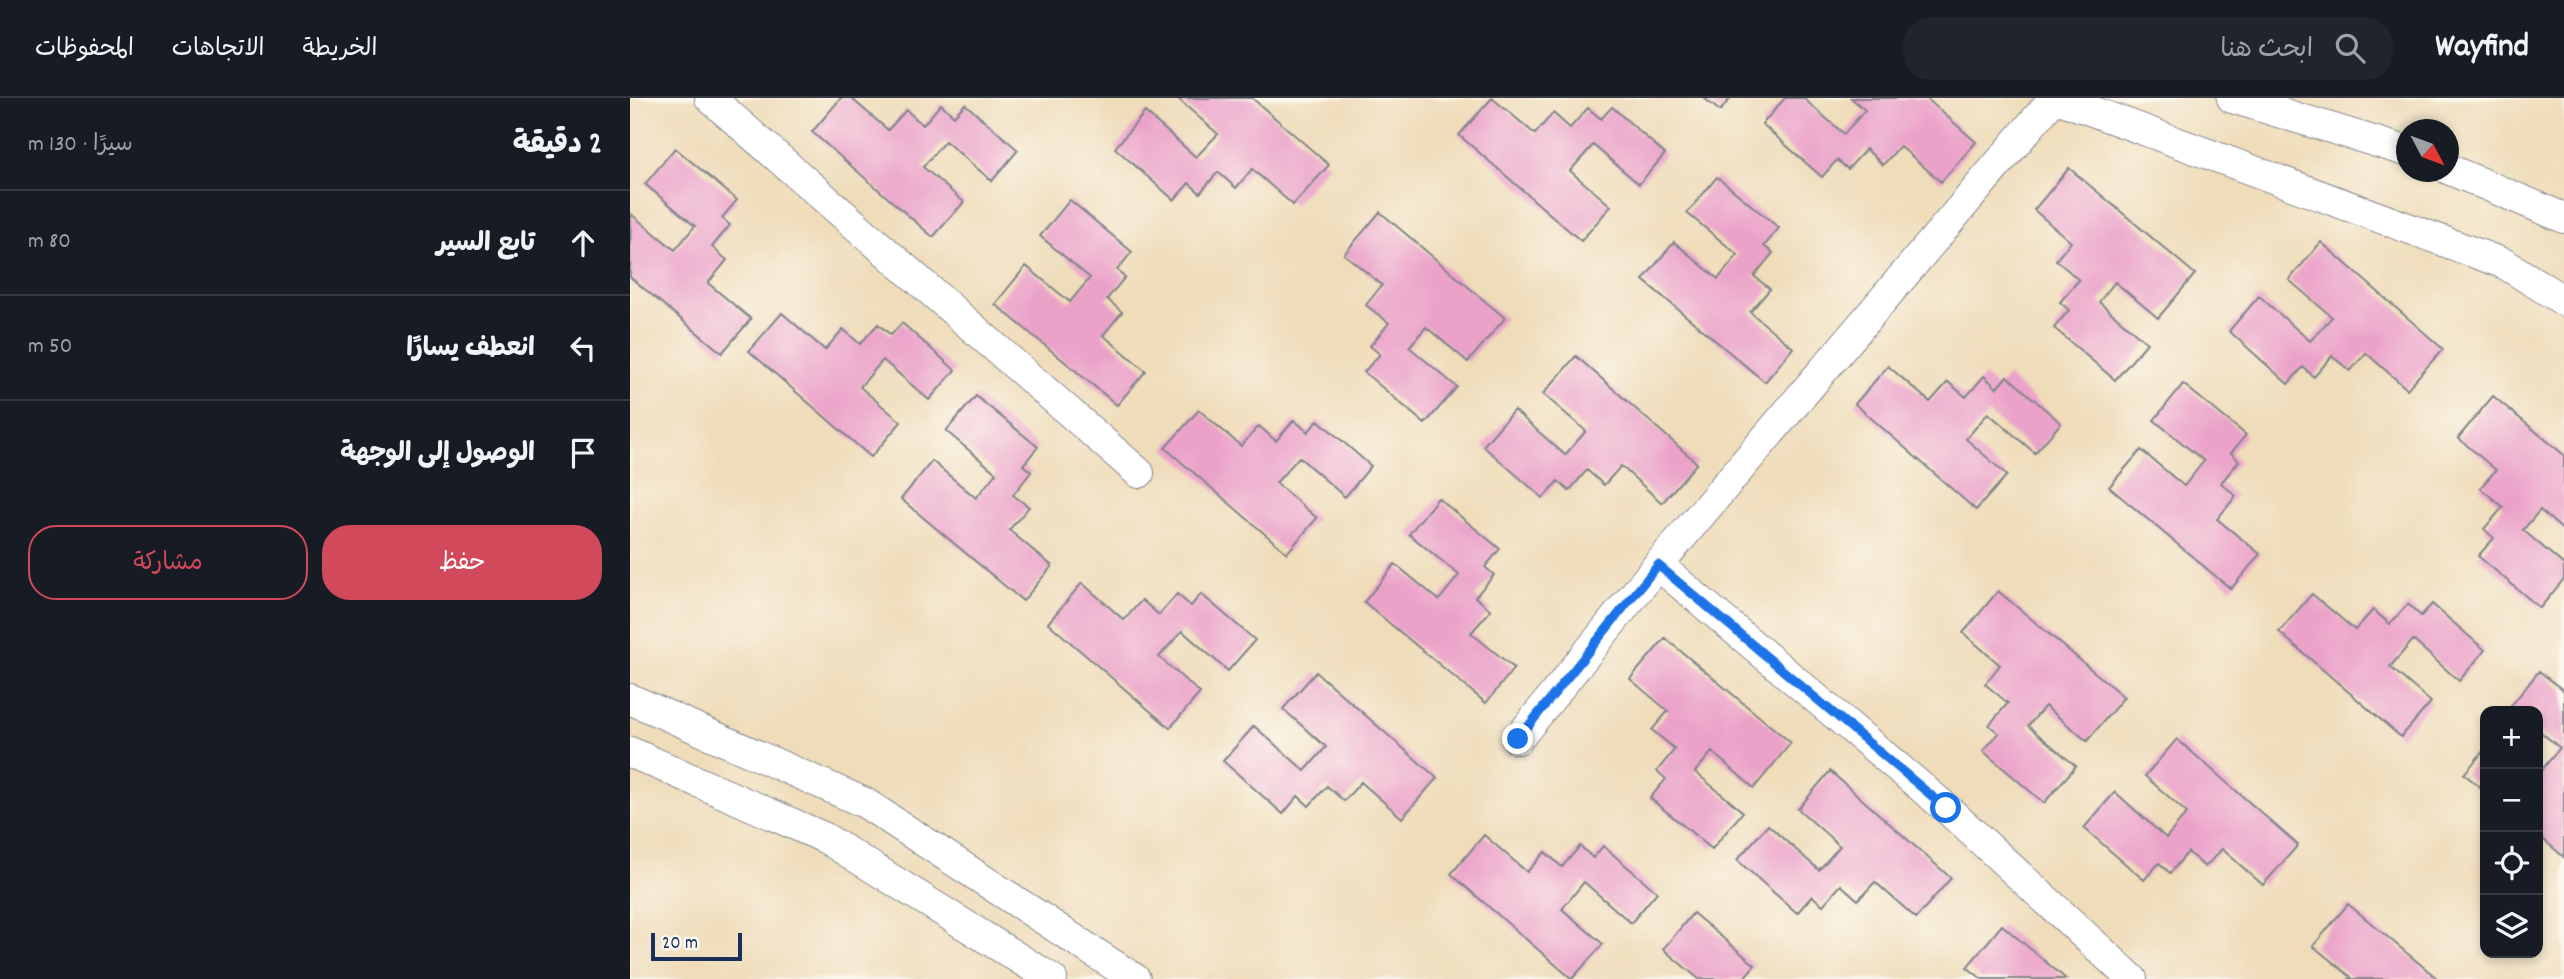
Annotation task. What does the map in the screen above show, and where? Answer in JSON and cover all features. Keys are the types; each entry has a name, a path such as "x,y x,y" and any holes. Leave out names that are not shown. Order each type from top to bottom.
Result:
{"street":[{"path":"710,98 1139,473"},
{"path":"1518,739 1658,565 2056,98 2505,264 2564,301"},
{"path":"2232,98 2396,148"},
{"path":"2459,174 2564,218"},
{"path":"1658,565 1946,808 2132,979"},
{"path":"630,699 865,803 1136,979"},
{"path":"630,752 825,838 1052,979"}],"building":[{"path":"841,98 851,98 888,130 906,110 923,125 941,104 954,116 965,104 1018,150 992,181 945,141 923,167 964,202 933,237 812,132"},
{"path":"1177,98 1252,98 1329,165 1293,205 1252,169 1236,188 1218,172 1200,193 1189,183 1174,200 1115,148 1145,112 1196,157 1218,134"},
{"path":"1492,98 1535,134 1553,113 1570,128 1588,108 1601,119 1612,107 1665,154 1639,184 1593,145 1570,171 1611,206 1581,241 1459,135"},
{"path":"1704,98 1731,98 1720,111"},
{"path":"1785,98 1803,98 1844,134 1865,110 1851,98 1926,98 1976,142 1941,182 1900,146 1883,165 1866,149 1848,169 1837,160 1822,177 1762,124"},
{"path":"675,148 737,200 722,218 730,225 712,247 727,260 708,283 751,319 722,353 630,277 631,214 675,250 695,226 645,184"},
{"path":"2069,168 2195,274 2158,318 2115,282 2099,302 2147,343 2115,380 2054,328 2069,310 2060,302 2079,280 2056,260 2071,242 2034,210"},
{"path":"1717,177 1779,228 1764,246 1773,253 1754,276 1770,289 1750,312 1793,348 1765,382 1643,280 1674,242 1718,279 1738,255 1687,213"},
{"path":"1070,200 1132,252 1117,270 1125,277 1107,299 1122,312 1103,335 1146,371 1117,405 995,304 1026,266 1070,302 1090,278 1040,236"},
{"path":"1380,212 1505,318 1468,362 1426,327 1409,347 1457,387 1425,424 1364,372 1380,354 1370,346 1389,323 1366,305 1382,285 1344,254"},
{"path":"2321,242 2443,349 2407,389 2366,353 2350,371 2332,356 2314,377 2303,367 2288,384 2229,331 2259,296 2310,341 2332,317 2289,280"},
{"path":"782,313 825,350 843,329 860,344 878,324 891,335 902,323 955,370 929,400 883,360 860,387 901,422 871,457 749,351"},
{"path":"1576,356 1697,463 1662,503 1621,466 1604,485 1587,470 1569,491 1558,481 1543,498 1483,446 1514,410 1565,455 1586,431 1543,394"},
{"path":"1888,366 1930,402 1948,382 1966,397 1984,376 1997,388 2007,376 2061,423 2035,453 1988,413 1966,439 2007,475 1976,510 1855,404"},
{"path":"2183,384 2246,435 2231,453 2239,461 2221,483 2236,496 2217,519 2260,554 2231,589 2109,487 2141,450 2184,486 2204,461 2154,420"},
{"path":"976,396 1038,447 1023,465 1031,472 1013,495 1029,507 1009,530 1052,566 1023,601 901,499 932,461 976,498 996,473 946,431"},
{"path":"2493,396 2564,455 2564,531 2540,510 2523,530 2564,565 2564,579 2540,608 2478,556 2494,538 2484,529 2503,507 2480,488 2496,470 2458,438"},
{"path":"1199,410 1241,446 1259,426 1276,441 1294,420 1308,432 1318,420 1371,466 1345,497 1299,457 1276,483 1317,518 1287,553 1165,448"},
{"path":"1438,498 1500,549 1485,567 1494,575 1475,597 1491,610 1471,633 1514,668 1486,703 1364,602 1395,564 1439,600 1459,575 1409,534"},
{"path":"1082,583 1124,620 1142,600 1159,615 1177,594 1191,606 1201,594 1255,640 1228,671 1182,631 1159,657 1200,693 1170,728 1048,623"},
{"path":"1998,591 2124,697 2087,741 2045,706 2028,726 2076,766 2044,803 1983,751 1999,733 1989,725 2008,703 1985,684 2000,665 1963,633"},
{"path":"2312,594 2355,630 2373,610 2390,624 2408,604 2421,616 2432,604 2485,650 2459,681 2413,640 2390,667 2431,702 2401,737 2279,632"},
{"path":"1665,638 1791,743 1754,788 1712,752 1695,772 1743,812 1712,849 1650,798 1666,779 1657,771 1675,749 1652,730 1668,711 1630,679"},
{"path":"2539,671 2564,691 2564,857 2543,839 2543,768 2560,748 2543,734 2543,706 2511,706"},
{"path":"1316,672 1437,778 1402,818 1361,782 1344,801 1327,786 1309,806 1298,796 1283,814 1223,761 1254,726 1305,771 1326,747 1283,709"},
{"path":"2177,739 2298,845 2263,885 2222,849 2205,867 2188,852 2170,873 2159,863 2144,880 2084,828 2115,792 2166,838 2187,813 2145,776"},
{"path":"2480,755 2480,787 2464,774"},
{"path":"1830,771 1951,878 1916,918 1875,882 1858,900 1841,885 1823,905 1812,896 1797,913 1737,860 1768,825 1819,870 1840,846 1798,809"},
{"path":"1484,835 1527,872 1545,852 1562,867 1580,846 1593,858 1603,846 1657,892 1631,923 1584,882 1562,909 1603,944 1572,979 1451,874"},
{"path":"2348,904 2438,979 2349,979 2351,977 2313,946"},
{"path":"1693,913 1755,965 1743,979 1699,979 1663,949"},
{"path":"2002,925 2066,979 1982,979 1967,967"}],"route":[{"path":"1518,739 1658,565 1946,808"}]}
